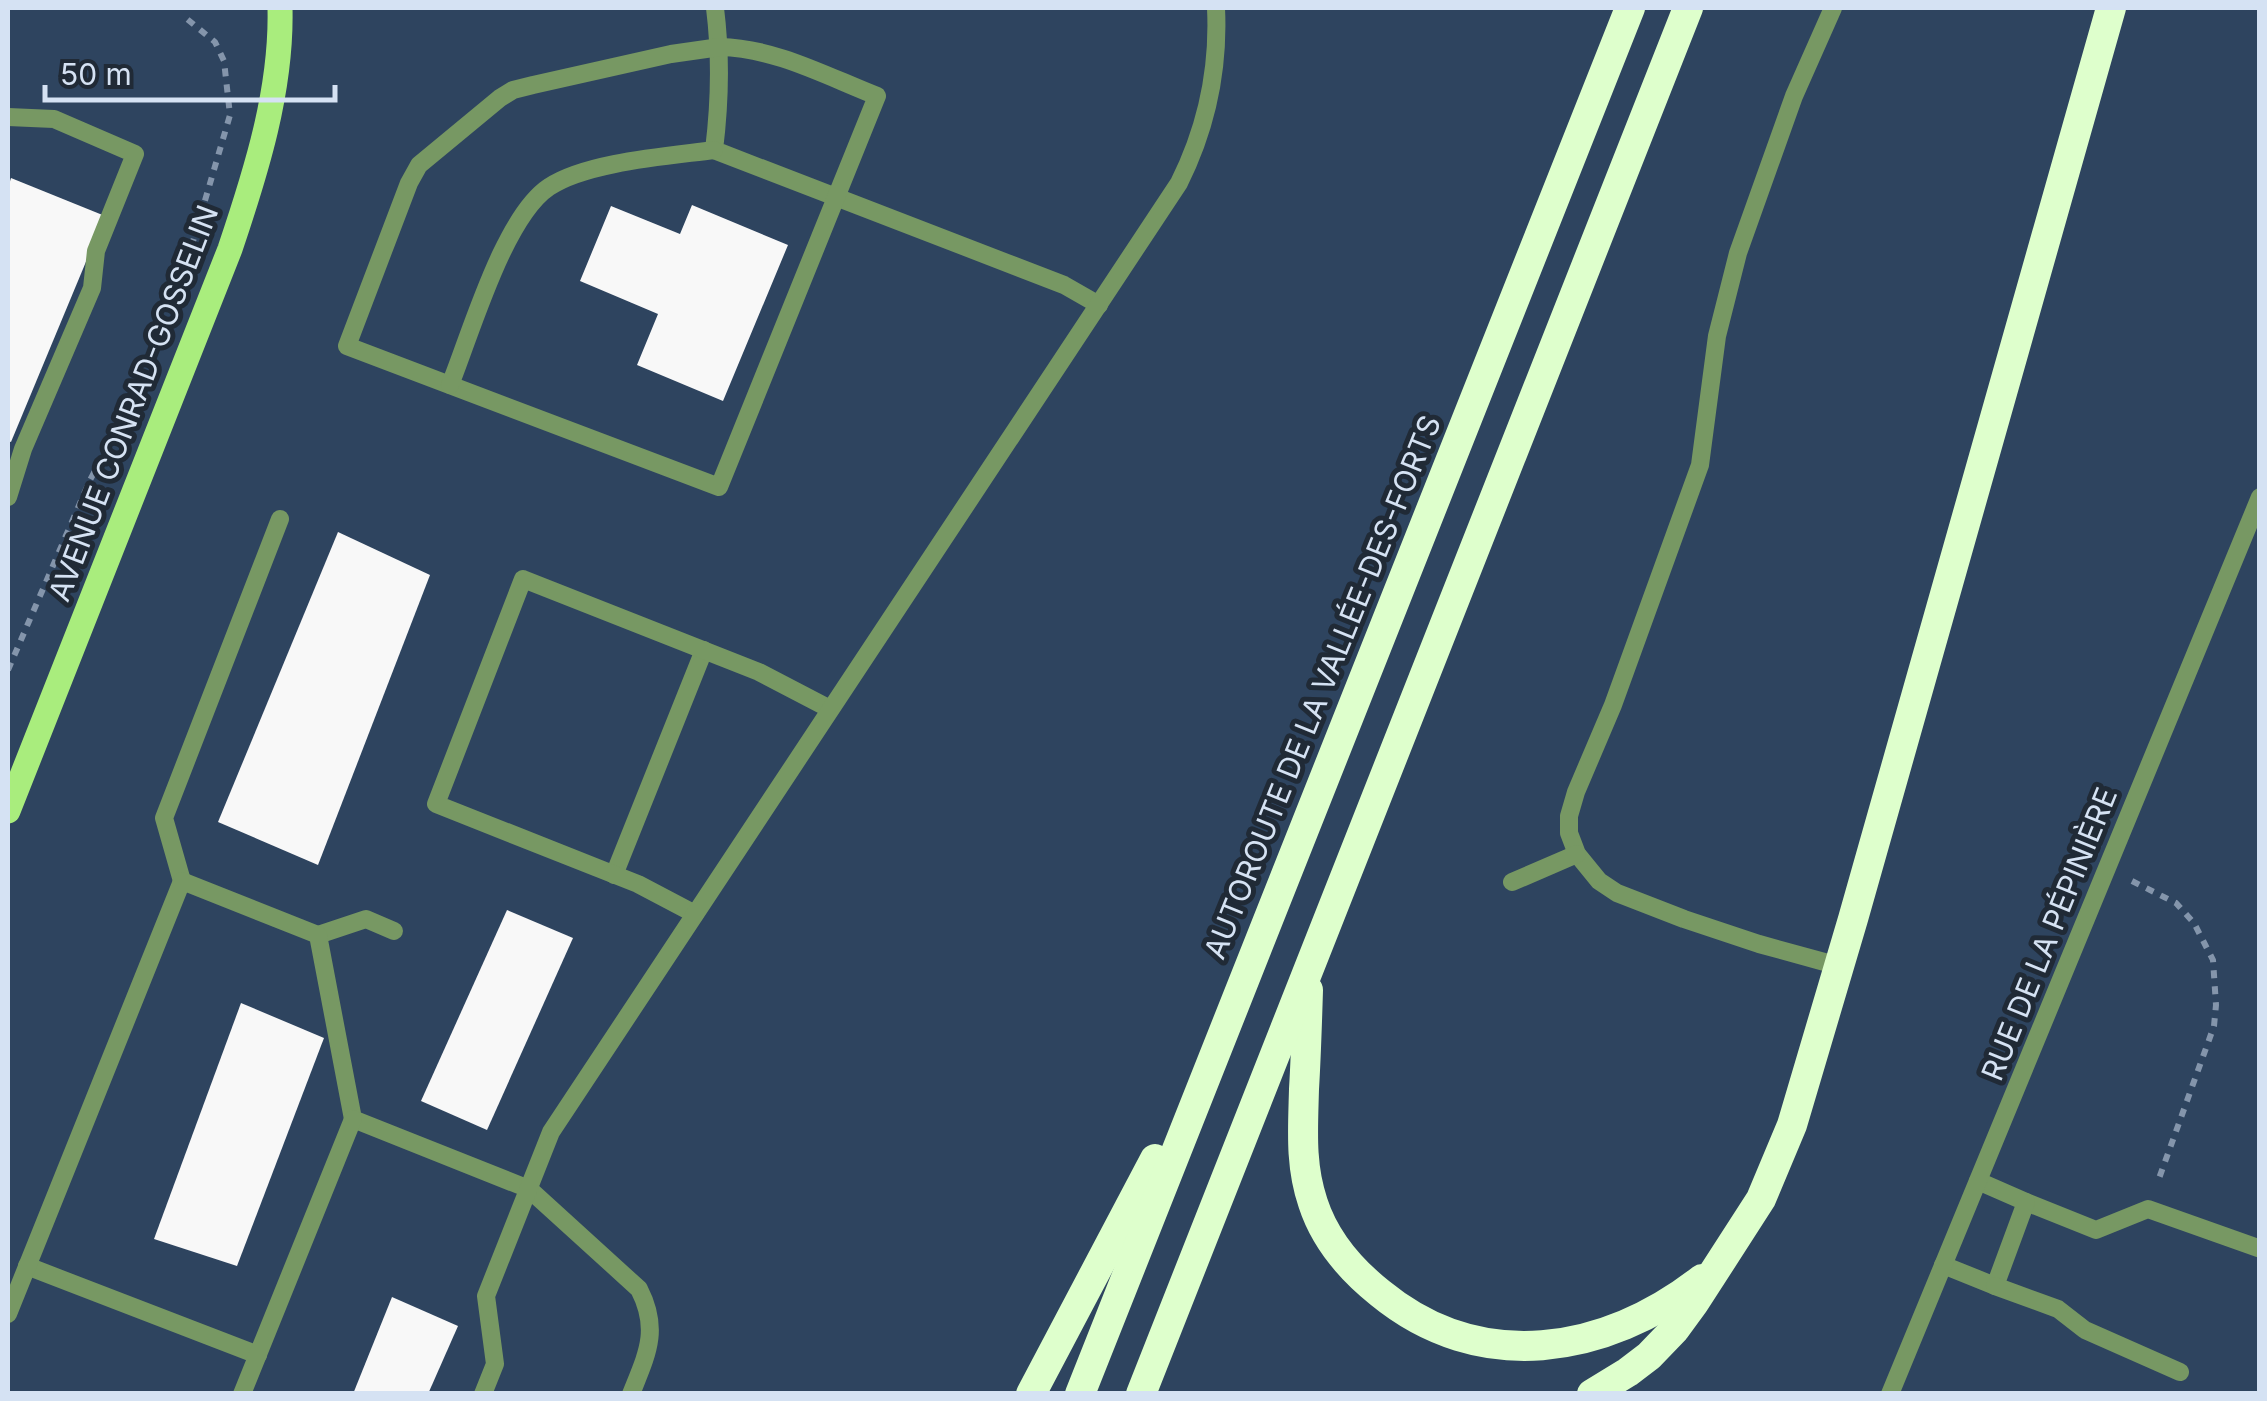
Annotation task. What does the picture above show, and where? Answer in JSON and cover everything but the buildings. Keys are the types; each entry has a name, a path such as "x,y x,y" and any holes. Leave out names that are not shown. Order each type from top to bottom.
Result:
{"highway":[{"name":"AUTOROUTE DE LA VALLÉE-DES-FORTS","path":"1080,1394 1630,8"},
{"path":"1141,1394 1688,8"},
{"path":"1592,1394 1649,1356 1675,1329 1761,1199 1778,1162 1840,966 2111,8"},
{"path":"1309,967 1302,1150 1306,1178 1324,1228 1342,1257 1391,1302 1418,1319 1464,1337 1541,1347 1576,1342 1632,1322 1665,1305 1720,1264"},
{"path":"1031,1394 1228,1019"}],"main road":[{"name":"AVENUE CONRAD-GOSSELIN","path":"8,811 230,250 272,97 280,8"}],"street":[{"path":"714,150 720,47 715,8"},
{"path":"483,1394 495,1364 486,1296 551,1132 1179,183 1200,136 1214,72 1216,8"},
{"path":"1833,8 1794,96 1738,253 1717,336 1700,464 1568,816 1577,854 1599,881 1617,892 1684,920 1840,966"},
{"path":"720,47 768,53 877,96 719,487 346,346 419,166 500,98 513,90 720,47"},
{"path":"8,118 54,119 135,154 96,250 92,288 15,454 8,497"},
{"path":"450,385 501,254 531,203 549,187 573,175 622,163 714,150 1064,286 1099,305"},
{"name":"RUE DE LA PÉPINIÈRE","path":"1890,1394 2260,497"},
{"path":"8,1314 182,880 164,818 280,520"},
{"path":"695,914 614,874 436,804 523,579 759,672 830,709"},
{"path":"614,874 704,650"},
{"path":"1512,882 1577,854"},
{"path":"182,880 318,935 366,920 394,931"},
{"path":"242,1394 353,1119 318,935"},
{"path":"353,1119 529,1188 639,1289 650,1309 651,1332 630,1394"},
{"path":"1978,1180 2096,1230 2148,1209 2258,1248"},
{"path":"1996,1286 2026,1202"},
{"path":"1943,1265 2058,1309 2085,1330 2180,1372"},
{"path":"27,1266 258,1355"}],"path":[{"name":"AVENUE CONRAD-GOSSELIN","path":"186,267 230,115 224,61 215,42 187,19"},
{"name":"AVENUE CONRAD-GOSSELIN","path":"8,670 90,480 137,395"},
{"path":"2104,872 2176,903 2194,922 2214,960 2214,1026 2148,1209"}]}
